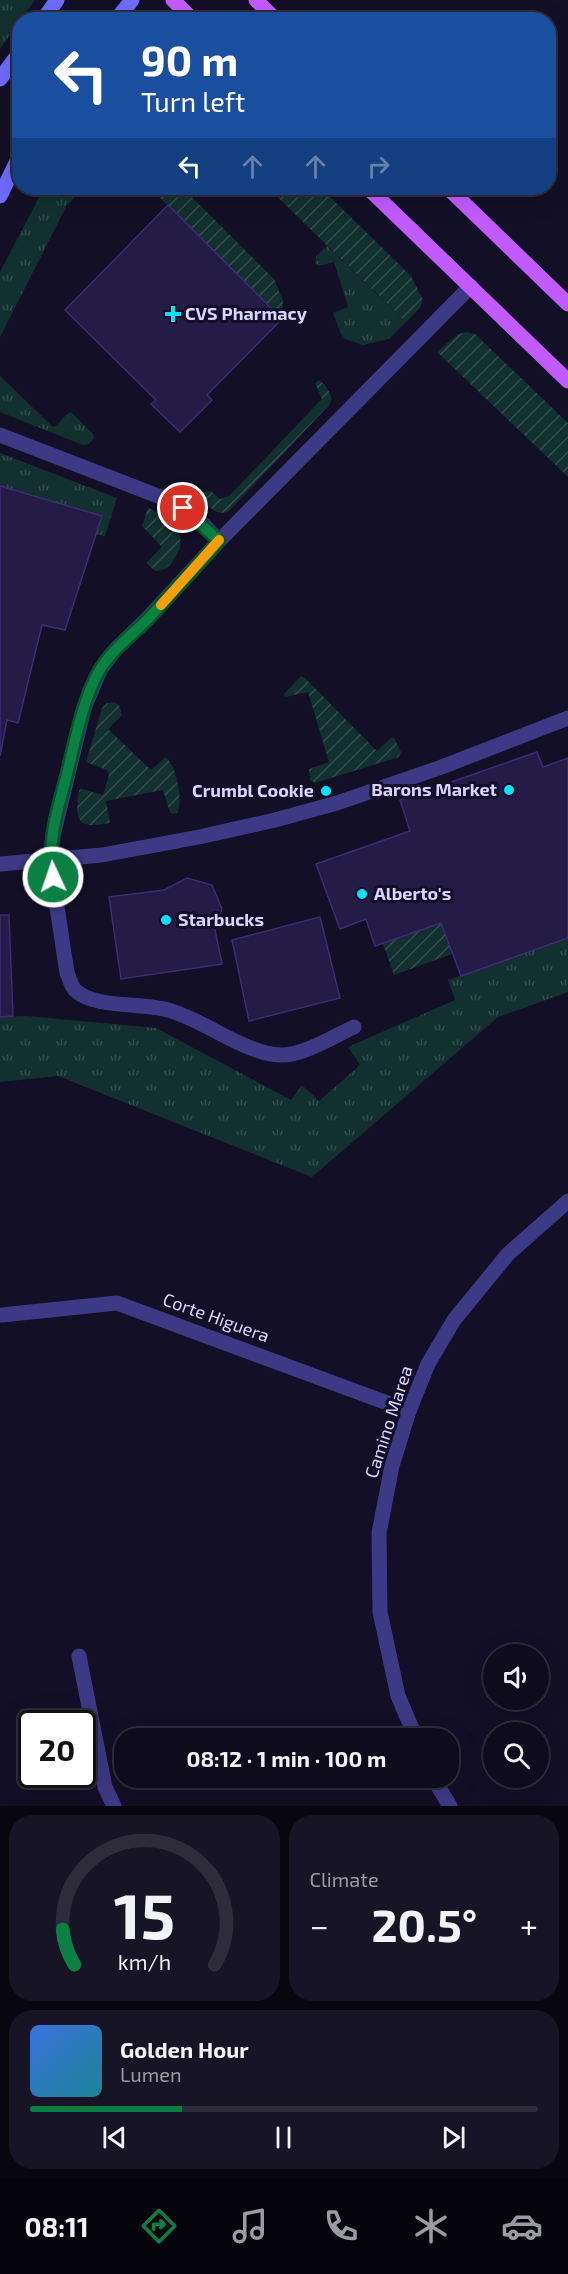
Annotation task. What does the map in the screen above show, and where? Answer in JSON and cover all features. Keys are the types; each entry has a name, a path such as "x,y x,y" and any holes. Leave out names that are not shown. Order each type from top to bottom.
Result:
{"main road":[{"path":"122,12 132,0"},
{"path":"173,0 186,12"},
{"path":"256,0 268,12"},
{"path":"0,79 12,63"},
{"path":"0,196 12,171"},
{"path":"375,195 568,381"},
{"path":"455,195 568,304"}],"street":[{"path":"354,1027 301,1051 282,1055 237,1042 183,1014 156,1006 99,1001 84,997 73,988 67,973 50,861 56,815 92,686 100,670 115,650 219,541 471,286"},
{"path":"0,435 171,501 195,516 219,541"},
{"path":"0,864 102,855 200,837 328,805 481,753 568,718"},
{"name":"Camino Marea","path":"412,1728 398,1696 380,1612 380,1533 392,1466 409,1411 428,1364 454,1320 508,1254 568,1201"},
{"name":"Corte Higuera","path":"2,1316 117,1303 409,1411"},
{"path":"79,1656 105,1787 114,1806"},
{"path":"439,1788 450,1806"}],"green space":[{"path":"0,0 35,0 26,12 12,12 12,32 0,49"},
{"path":"40,195 77,195 67,205 0,337 0,272"},
{"path":"157,195 190,195 274,279 283,301 282,319"},
{"path":"275,195 328,195 411,276 423,300 420,308 406,322"},
{"path":"327,246 406,322 389,339 363,345 345,339 340,332 333,313 348,307 334,262 319,266 315,263 316,256"},
{"path":"467,332 475,334 568,423 568,477 437,352 458,334"},
{"path":"0,376 53,427 71,412 93,434 94,438 89,444 83,445 0,412"},
{"path":"319,380 330,394 332,400 329,405 229,511 221,513 211,509 202,500 202,492 211,491 220,499 229,496 322,399 315,383"},
{"path":"0,453 117,498 105,536 96,534 102,516 0,486"},
{"path":"148,508 171,522 181,542 170,564 166,568 155,571 146,563 162,547 142,526"},
{"path":"301,676 377,751 391,738 394,738 401,752 399,757 315,783 310,780 309,769 329,762 308,692 285,697 284,694"},
{"path":"114,702 119,705 122,715 108,729 151,770 166,757 170,761 179,792 177,813 172,814 169,810 163,790 106,801 110,823 85,824 78,816 79,790 103,795 109,775 107,770 86,762 102,708 107,703"},
{"path":"441,923 452,954 394,975 383,944"},
{"path":"568,938 568,992 498,1017 312,1177 58,1076 0,1082 0,1017 27,1016 156,1028 291,1100 302,1085 319,1101 360,1065 348,1047 455,1000 448,980"}],"building":[{"name":"CVS Pharmacy","path":"168,205 282,319 207,395 212,400 180,432 151,404 156,400 65,310"},
{"path":"0,486 102,516 65,630 42,625 18,723 7,720 0,756"},
{"path":"537,752 543,767 568,758 568,938 461,976 441,923 375,946 366,919 340,929 316,864 410,831 400,800"},
{"name":"Starbucks","path":"187,878 212,885 222,909 215,930 222,964 121,979 109,897 164,890"},
{"path":"0,915 9,915 13,1016 0,1017"},
{"path":"320,917 340,998 249,1021 232,940"}],"slow traffic":[{"path":"161,605 219,540"}],"place":[{"name":"CVS Pharmacy","path":"173,314"},
{"name":"Barons Market","path":"509,790"},
{"name":"Crumbl Cookie","path":"326,791"},
{"name":"Alberto's","path":"362,894"},
{"name":"Starbucks","path":"166,920"}],"route":[{"path":"53,877 50,861 56,815 92,686 100,670 115,650 219,541 195,516 183,508"}]}
